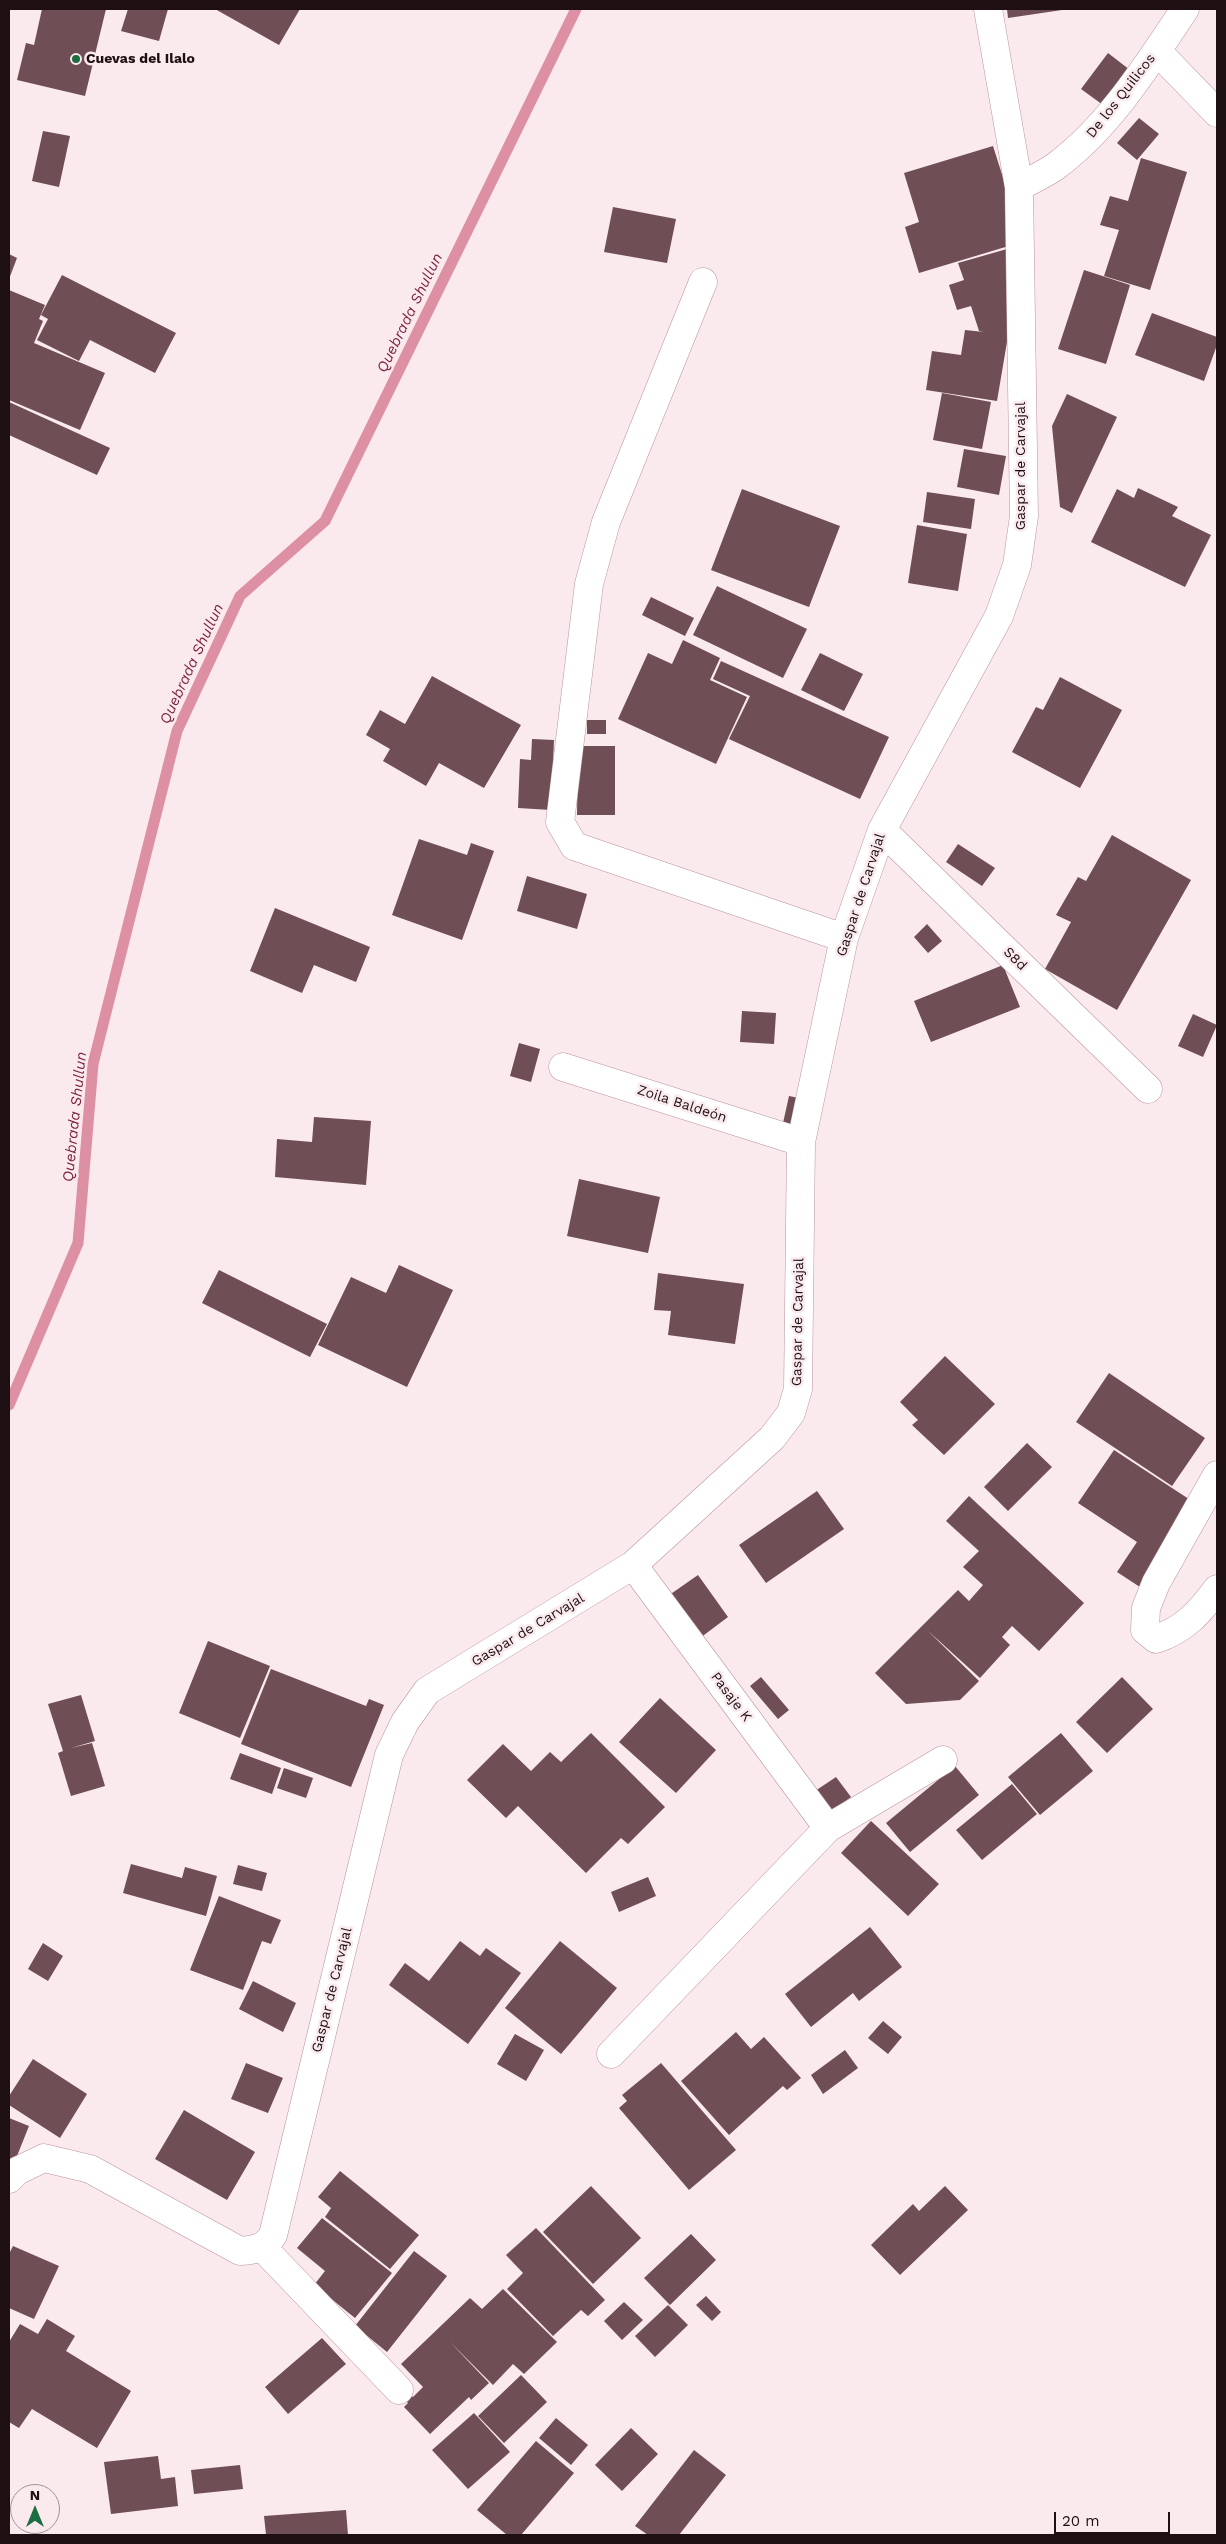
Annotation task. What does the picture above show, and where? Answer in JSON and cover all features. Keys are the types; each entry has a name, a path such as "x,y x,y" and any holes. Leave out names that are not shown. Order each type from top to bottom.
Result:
{"street":[{"name":"Gaspar de Carvajal","path":"262,2248 273,2235 389,1755 405,1722 427,1691 634,1565 772,1438 791,1413 798,1389 802,1142 844,938 882,830 999,616 1017,565 1024,516 1019,187 988,9"},
{"name":"De los Quilicos","path":"1019,187 1054,167 1082,145 1099,127 1157,51 1185,9"},
{"path":"1157,51 1217,113"},
{"path":"703,282 606,522 589,584 560,822 574,846 844,938"},
{"name":"S8d","path":"882,830 1148,1088"},
{"name":"Zoila Baldeón","path":"563,1067 802,1142"},
{"path":"1217,1475 1156,1583 1146,1608 1145,1630 1156,1639 1174,1634 1189,1623 1217,1589"},
{"name":"Pasaje K","path":"634,1565 828,1828"},
{"path":"611,2054 828,1828 944,1760"},
{"path":"9,2179 17,2171 44,2158 90,2169 240,2251 262,2248 399,2390"}],"building":[{"path":"42,9 106,9 85,96 17,80 26,43 34,45"},
{"path":"128,9 168,9 159,41 121,31"},
{"path":"215,9 300,9 279,45"},
{"path":"1007,9 1061,9 1062,10 1008,18"},
{"path":"1108,53 1130,70 1103,105 1081,89"},
{"path":"1139,118 1159,134 1137,160 1117,143"},
{"path":"43,131 70,136 59,187 32,181"},
{"path":"993,146 1012,206 1012,245 919,273 905,227 919,222 904,173"},
{"path":"1141,158 1187,172 1150,290 1104,276 1119,230 1100,225 1110,196 1128,201"},
{"path":"613,207 676,219 667,263 604,252"},
{"path":"1014,247 1008,336 997,401 926,390 932,351 961,355 965,330 984,332 979,331 971,306 957,310 949,285 964,280 958,263"},
{"path":"9,254 17,258 9,279"},
{"path":"1084,270 1130,285 1106,364 1058,349"},
{"path":"62,275 176,333 155,373 90,340 79,361 37,340 48,319 41,315"},
{"path":"9,290 45,305 39,319 43,321 34,343 105,373 80,430 9,400"},
{"path":"1152,313 1217,337 1217,345 1204,381 1135,355"},
{"path":"942,393 991,402 982,449 933,440"},
{"path":"1067,394 1117,417 1072,513 1060,507 1052,426"},
{"path":"9,402 110,448 97,475 9,435"},
{"path":"964,449 1006,456 999,495 957,487"},
{"path":"1138,488 1178,507 1172,516 1211,535 1185,587 1091,542 1117,489 1134,498"},
{"path":"742,489 840,526 809,607 711,570"},
{"path":"927,492 975,499 971,529 923,522"},
{"path":"917,525 967,534 958,591 908,583"},
{"path":"717,586 807,629 783,678 693,635"},
{"path":"651,597 694,618 685,636 642,615"},
{"path":"683,640 720,658 710,680 747,697 716,764 618,719 648,653 672,664"},
{"path":"820,653 863,674 844,711 801,690"},
{"path":"721,661 889,737 860,799 729,739 750,696 713,679"},
{"path":"432,676 521,725 484,788 439,763 426,786 383,761 390,749 366,735 380,710 405,724"},
{"path":"1060,677 1122,710 1080,788 1012,752 1036,707 1043,710"},
{"path":"587,720 606,720 606,734 587,734"},
{"path":"532,739 554,740 551,810 518,808 520,759 531,760"},
{"path":"578,746 615,746 615,815 577,815"},
{"path":"1112,835 1191,880 1117,1010 1045,969 1071,922 1056,915 1078,877 1086,881"},
{"path":"419,839 467,855 471,843 494,851 462,940 392,915"},
{"path":"958,844 995,868 982,886 946,862"},
{"path":"527,876 587,894 577,929 517,911"},
{"path":"275,908 370,947 356,982 314,965 302,993 250,971"},
{"path":"927,924 942,941 928,953 914,937"},
{"path":"1003,965 1020,1007 931,1042 914,1001"},
{"path":"742,1011 776,1013 774,1044 740,1042"},
{"path":"1193,1014 1217,1025 1203,1057 1178,1046"},
{"path":"519,1043 540,1049 531,1082 510,1076"},
{"path":"789,1096 804,1099 798,1127 783,1123"},
{"path":"314,1117 371,1121 366,1185 275,1177 277,1139 312,1142"},
{"path":"579,1179 660,1197 648,1253 567,1236"},
{"path":"399,1265 453,1290 407,1387 318,1345 351,1277 386,1293"},
{"path":"219,1270 327,1324 310,1357 202,1303"},
{"path":"658,1273 744,1284 735,1344 668,1335 671,1311 654,1310"},
{"path":"945,1356 995,1404 944,1455 912,1425 918,1420 900,1402"},
{"path":"1109,1373 1205,1438 1172,1486 1076,1422"},
{"path":"1027,1443 1052,1467 1008,1511 984,1487"},
{"path":"1114,1450 1198,1505 1146,1591 1117,1572 1137,1542 1078,1503"},
{"path":"817,1491 844,1529 766,1583 739,1545"},
{"path":"969,1496 1084,1603 1039,1651 1012,1626 1002,1637 1010,1645 980,1678 927,1630 979,1681 960,1700 906,1704 875,1673 958,1590 969,1601 983,1585 963,1567 979,1551 946,1521"},
{"path":"698,1575 728,1617 696,1641 665,1598"},
{"path":"208,1641 270,1666 240,1738 179,1713"},
{"path":"271,1669 366,1706 369,1699 384,1705 351,1787 241,1744"},
{"path":"761,1677 789,1710 778,1719 750,1686"},
{"path":"1122,1677 1153,1709 1107,1753 1076,1722"},
{"path":"81,1695 95,1741 71,1748 92,1743 105,1786 71,1796 58,1753 63,1751 48,1704"},
{"path":"660,1698 716,1750 676,1793 619,1742"},
{"path":"591,1733 665,1807 628,1844 621,1838 586,1873 518,1806 506,1818 467,1780 503,1744 531,1771 550,1752 561,1762"},
{"path":"1061,1733 1093,1771 1040,1815 1008,1777"},
{"path":"240,1753 281,1768 272,1794 230,1779"},
{"path":"955,1766 979,1795 910,1852 886,1823"},
{"path":"284,1768 313,1778 306,1798 277,1788"},
{"path":"836,1777 851,1797 831,1812 815,1791"},
{"path":"1012,1784 1037,1814 982,1860 956,1830"},
{"path":"871,1821 939,1884 908,1916 841,1853"},
{"path":"131,1864 182,1878 185,1867 217,1876 206,1916 123,1893"},
{"path":"238,1865 267,1873 262,1891 233,1884"},
{"path":"648,1877 656,1896 619,1912 611,1892"},
{"path":"219,1896 281,1920 271,1944 262,1941 243,1990 190,1970"},
{"path":"870,1927 902,1967 859,2001 853,1993 811,2027 785,1994"},
{"path":"460,1941 480,1956 486,1948 521,1973 468,2044 389,1985 405,1963 429,1981"},
{"path":"560,1941 617,1988 561,2054 505,2008"},
{"path":"43,1943 63,1956 48,1981 28,1969"},
{"path":"253,1981 296,2003 283,2032 239,2009"},
{"path":"883,2021 902,2037 888,2054 868,2038"},
{"path":"736,2032 751,2049 764,2037 801,2078 787,2090 783,2086 729,2135 681,2081"},
{"path":"515,2034 544,2050 526,2081 497,2064"},
{"path":"845,2050 858,2068 823,2094 811,2075"},
{"path":"33,2059 87,2094 60,2138 9,2105 9,2096"},
{"path":"246,2063 283,2078 268,2113 231,2099"},
{"path":"661,2063 736,2150 689,2190 619,2108 627,2101 622,2095"},
{"path":"184,2110 255,2152 227,2200 155,2159"},
{"path":"9,2118 29,2126 9,2176"},
{"path":"340,2171 419,2235 390,2269 325,2217 331,2208 318,2197"},
{"path":"591,2186 641,2238 593,2284 543,2232"},
{"path":"945,2186 968,2210 900,2275 871,2245 913,2204 919,2211"},
{"path":"322,2218 392,2273 355,2318 314,2285 325,2271 297,2248"},
{"path":"536,2228 605,2300 588,2316 581,2310 553,2336 507,2289 523,2273 506,2255"},
{"path":"691,2234 716,2260 670,2305 644,2278"},
{"path":"13,2246 59,2266 34,2319 9,2308 9,2254"},
{"path":"414,2251 447,2276 387,2352 355,2326"},
{"path":"503,2289 557,2342 524,2374 513,2364 493,2385 450,2342 489,2383 471,2400 469,2397 430,2434 404,2407 408,2403 400,2395 406,2390 413,2397 423,2387 401,2364 470,2298 482,2309"},
{"path":"706,2296 721,2312 712,2321 696,2305"},
{"path":"624,2302 643,2320 622,2340 604,2321"},
{"path":"668,2305 688,2325 655,2357 635,2336"},
{"path":"47,2319 75,2336 66,2351 131,2391 97,2448 32,2409 19,2428 9,2422 9,2342 20,2324 38,2334"},
{"path":"322,2338 346,2364 288,2414 265,2387"},
{"path":"521,2375 547,2402 504,2443 478,2416"},
{"path":"474,2413 510,2452 468,2489 432,2450"},
{"path":"556,2418 588,2445 571,2465 539,2438"},
{"path":"631,2428 658,2454 622,2491 595,2465"},
{"path":"536,2441 574,2473 521,2535 507,2535 477,2510"},
{"path":"694,2450 726,2475 679,2535 648,2535 635,2526"},
{"path":"158,2456 161,2479 175,2477 178,2506 111,2514 104,2462"},
{"path":"240,2465 243,2489 194,2494 191,2470"},
{"path":"346,2510 348,2535 266,2535 264,2516"}],"waterway":[{"name":"Quebrada Shullun","path":"9,1405 78,1243 93,1064 177,731 240,596 325,521 576,9"}],"place":[{"name":"Cuevas del Ilalo","path":"76,59"}]}
